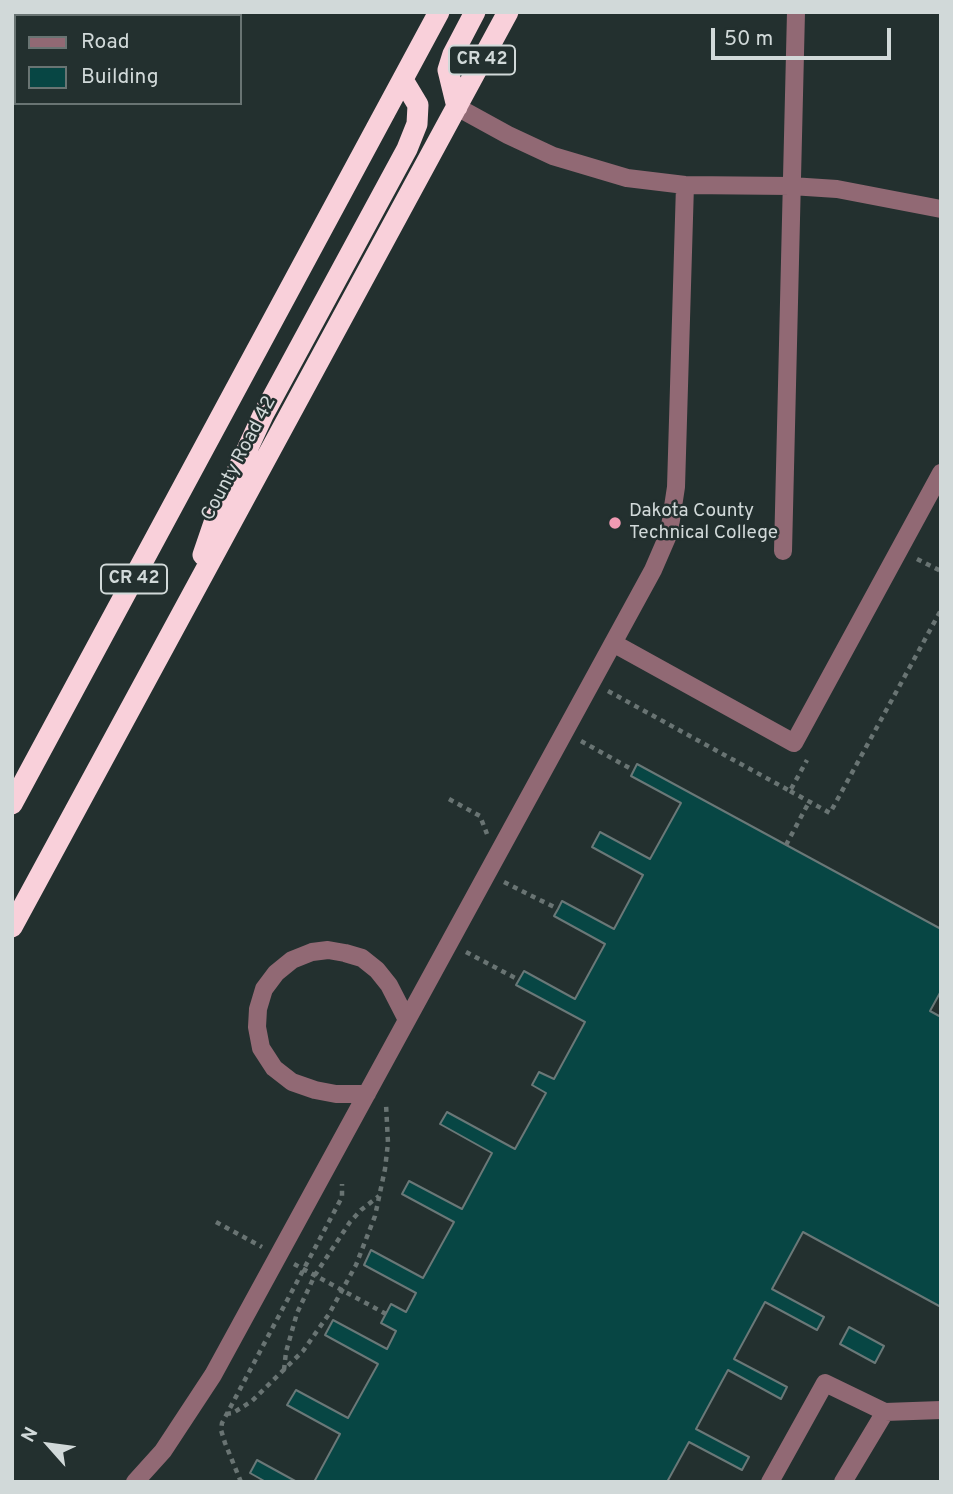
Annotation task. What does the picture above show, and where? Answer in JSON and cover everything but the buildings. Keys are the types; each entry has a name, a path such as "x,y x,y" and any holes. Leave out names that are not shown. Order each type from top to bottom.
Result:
{"highway":[{"name":"County Road 42","path":"12,804 439,12"},
{"path":"457,107 448,70 453,54 475,12"},
{"name":"County Road 42","path":"12,926 508,12"},
{"path":"185,609 216,517 263,415 377,207 417,124 418,105 403,80"}],"street":[{"path":"783,551 796,12"},
{"path":"457,107 553,156 627,178 685,184 837,189 941,209"},
{"path":"135,1482 163,1451 213,1375 653,570 669,533 677,487 685,184"},
{"path":"613,643 794,743 941,473"},
{"path":"367,1094 336,1094 314,1090 292,1082 274,1068 261,1048 257,1027 258,1009 264,989 276,973 292,960 312,952 328,950 345,953 362,958 377,970 389,985 407,1020"},
{"path":"770,1482 825,1383 885,1412 941,1410"},
{"path":"843,1482 885,1412"}],"path":[{"path":"911,571 923,548"},
{"path":"917,559 941,571"},
{"path":"601,701 607,691 830,813 941,610"},
{"path":"573,752 585,730"},
{"path":"580,740 634,771"},
{"path":"790,791 810,754"},
{"path":"786,845 809,802"},
{"path":"497,893 503,881"},
{"path":"458,963 465,951 519,980"},
{"path":"225,1414 233,1413 251,1401 284,1371 311,1341 367,1242 379,1196 388,1143 385,1098 379,1110"},
{"path":"241,1482 221,1430 225,1414 342,1197 344,1175"},
{"path":"284,1371 296,1313 314,1275 350,1222 379,1196"},
{"path":"322,1279 386,1314"}],"place":[{"name":"Dakota County Technical College","path":"615,523"}]}
